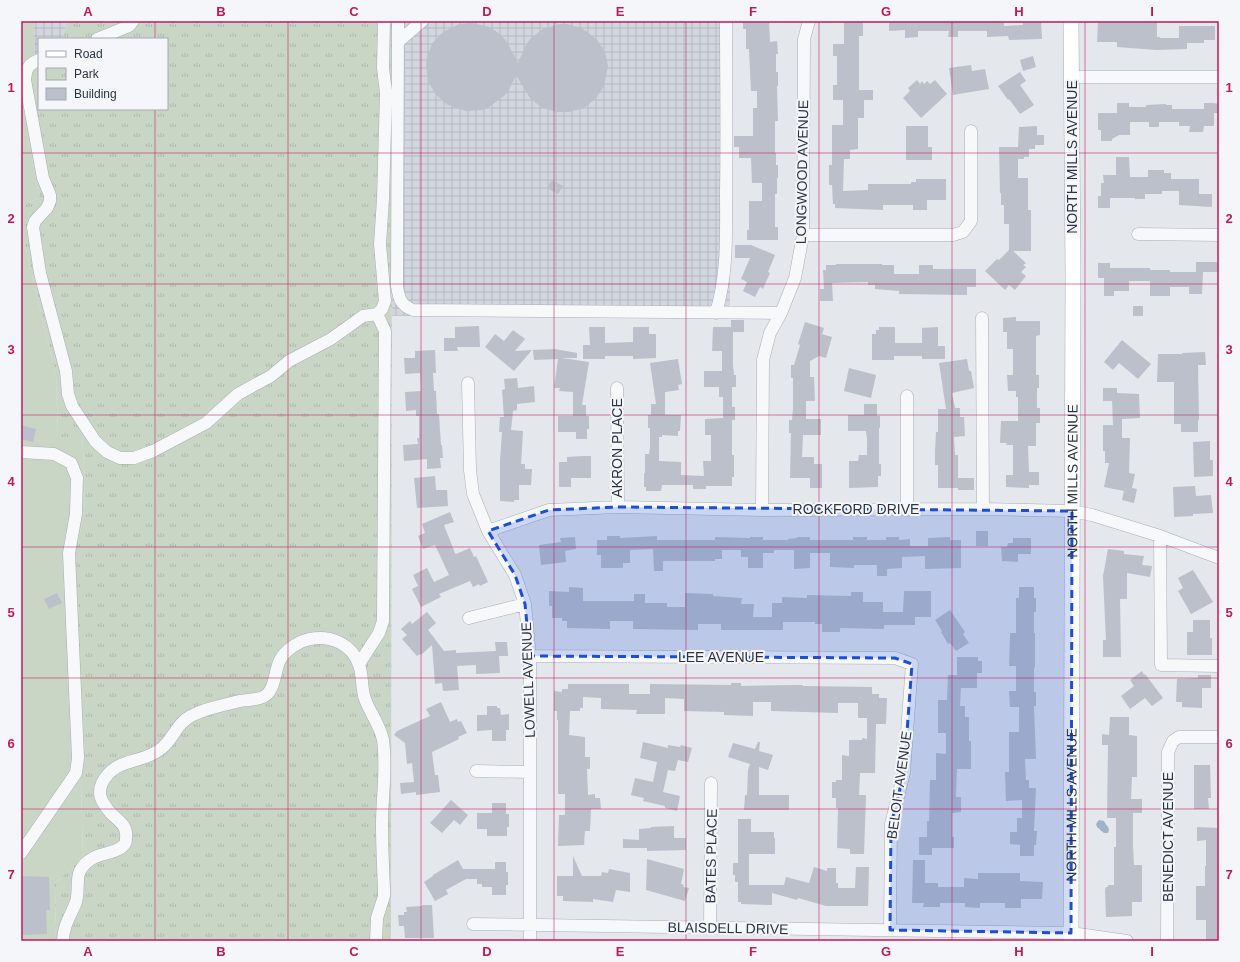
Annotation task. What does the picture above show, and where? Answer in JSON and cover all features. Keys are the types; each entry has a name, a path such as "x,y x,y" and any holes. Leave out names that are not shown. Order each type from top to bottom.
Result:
{"main road":[{"name":"NORTH MILLS AVENUE","path":"1071,937 1073,272 1071,77 1072,21"}],"street":[{"path":"99,38 129,26 133,21"},
{"path":"38,60 32,63 26,69 25,80 43,178 50,195 50,201 47,208 35,221 33,227 40,273 66,371 68,394 72,406 95,441 106,452 120,458 134,458 153,451 206,423 238,394 272,376 289,361 331,339 363,316 377,314 382,309 385,301 380,244 383,199 386,93 383,68 384,21"},
{"path":"398,21 397,286 399,298 405,307 413,310 780,313"},
{"path":"398,42 422,21"},
{"path":"716,313 722,293 726,258 726,21"},
{"name":"LONGWOOD AVENUE","path":"762,510 763,360 770,333 795,278 803,235 804,39 809,21"},
{"path":"1071,77 1219,77"},
{"path":"803,235 953,235 963,232 971,221 971,131"},
{"path":"1138,234 1219,235"},
{"path":"359,664 379,633 383,621 385,331 377,314"},
{"path":"982,318 983,509"},
{"name":"LOWELL AVENUE","path":"468,383 470,470 473,494 488,531 515,576 525,604 530,656 530,941"},
{"name":"AKRON PLACE","path":"617,388 618,507"},
{"path":"907,396 907,510"},
{"path":"21,452 54,454 71,463 77,478 76,514 69,553 78,758 76,773 21,853"},
{"name":"ROCKFORD DRIVE","path":"488,531 549,510 618,507 762,510 983,509 1072,511 1092,515 1160,536 1219,558"},
{"path":"1160,536 1161,665 1219,666"},
{"path":"468,618 525,604"},
{"path":"63,941 66,923 76,901 77,878 83,866 94,858 118,849 124,845 126,840 127,831 123,824 109,812 100,797 100,788 105,778 121,763 143,758 160,749 168,742 183,721 193,715 232,702 263,697 271,690 279,661 285,652 299,643 310,639 326,638 341,642 348,647 359,664 364,698 383,739 384,758 382,824 384,896 377,918 376,941"},
{"name":"LEE AVENUE","path":"530,656 895,658 912,664"},
{"name":"BELOIT AVENUE","path":"890,930 891,824 904,774 912,664"},
{"name":"BENEDICT AVENUE","path":"1167,941 1168,752 1173,741 1179,737 1219,737"},
{"path":"476,771 530,772"},
{"name":"BATES PLACE","path":"710,928 711,783"},
{"name":"BLAISDELL DRIVE","path":"473,924 890,930 1071,937 1127,941"}],"highlighted area":[{"path":"618,507 1072,511 1071,933 890,930 891,824 904,773 912,664 895,658 530,656 525,604 515,575 488,531 549,510"}],"shaded area":[{"path":"34,21 67,21 63,38 38,38 38,55 34,57"},
{"path":"392,21 729,21 730,316 392,316"}],"green space":[{"path":"21,21 34,21 34,57 21,62"},
{"path":"67,21 392,21 391,941 56,941 55,883 83,857 75,546 83,520 85,478 82,437 58,437 56,376 21,228 21,207 39,197 21,93 21,62 38,55 38,110 168,110 168,38 63,38"},
{"path":"21,93 39,197 21,207"},
{"path":"21,228 56,376 58,437 82,436 85,478 83,520 75,546 83,857 55,883 56,941 21,941"}],"water":[{"path":"1099,820 1104,821 1109,828 1108,833 1104,833 1097,827 1096,824"}],"building":[{"path":"743,21 769,22 770,42 777,41 778,54 776,54 776,72 778,72 778,121 775,121 775,153 776,165 778,165 778,178 777,194 775,194 775,227 778,227 778,240 747,240 747,230 749,230 749,201 762,201 762,183 752,183 751,158 739,158 739,147 734,147 734,136 753,136 753,108 757,108 757,91 751,91 749,49 746,49 746,29 743,29"},
{"path":"844,21 863,21 863,36 859,36 859,90 873,90 873,100 864,100 864,118 858,118 858,149 850,150 850,159 844,159 843,191 868,190 868,184 911,184 911,182 916,182 916,179 946,179 946,200 927,200 927,210 913,210 913,205 883,205 883,210 835,208 835,204 833,204 832,185 829,185 829,165 832,165 832,125 843,125 843,100 833,100 833,85 837,85 837,56 833,56 833,44 844,44"},
{"path":"889,21 1004,21 1004,26 1023,25 1023,21 1041,21 1042,39 1009,40 1008,36 987,37 987,31 958,31 958,37 948,37 949,31 918,31 918,37 905,38 905,30 889,31"},
{"path":"1098,21 1157,21 1157,37 1160,38 1179,38 1179,26 1215,26 1215,40 1204,40 1204,43 1187,43 1187,49 1157,50 1117,47 1117,42 1097,42"},
{"path":"472,23 490,27 500,34 507,42 518,63 530,39 543,29 560,24 567,24 581,28 597,40 605,52 608,66 604,86 597,97 587,106 568,112 556,112 541,107 530,98 516,75 509,90 504,96 489,107 482,110 466,111 448,105 436,95 429,83 426,67 427,57 432,44 441,34 459,24"},
{"path":"1033,56 1036,67 1023,71 1020,60"},
{"path":"971,65 972,71 985,69 989,89 953,95 949,68"},
{"path":"1020,72 1026,81 1020,85 1034,105 1020,114 998,86"},
{"path":"917,80 920,84 922,81 924,84 927,81 930,84 935,80 947,94 921,118 903,98 910,91 908,88"},
{"path":"1117,103 1129,103 1129,107 1146,107 1146,105 1166,104 1172,105 1172,109 1204,109 1204,103 1214,103 1219,104 1219,113 1214,113 1214,126 1204,126 1203,132 1189,132 1190,126 1179,126 1179,122 1159,122 1159,127 1149,127 1149,122 1130,122 1130,135 1119,135 1112,139 1112,141 1101,141 1101,130 1098,130 1098,113 1117,113"},
{"path":"906,126 928,126 928,147 932,147 932,160 906,160"},
{"path":"1037,126 1037,135 1044,135 1044,145 1035,145 1035,149 1029,149 1029,157 1018,159 1018,178 1028,178 1028,210 1031,210 1031,251 1013,251 1026,263 1023,265 1026,267 1021,272 1026,276 1015,290 1009,285 1005,290 985,271 1009,250 1009,224 1004,224 1004,205 1001,205 999,147 1018,147 1019,127"},
{"path":"1116,157 1129,157 1130,177 1148,177 1148,170 1164,170 1164,173 1171,173 1171,179 1199,179 1199,194 1212,194 1212,207 1179,205 1179,191 1162,191 1162,194 1145,194 1145,199 1110,198 1110,208 1098,208 1098,196 1101,196 1101,183 1104,183 1103,175 1116,175"},
{"path":"552,180 563,186 558,194 547,188"},
{"path":"735,245 751,245 775,255 768,272 770,273 763,289 760,287 755,297 743,291 747,282 741,279 750,258 735,258"},
{"path":"1196,262 1219,262 1219,272 1203,272 1202,294 1189,294 1189,287 1170,287 1170,296 1150,296 1150,281 1129,281 1129,291 1114,291 1114,296 1104,296 1104,278 1098,278 1098,263 1110,263 1110,268 1150,268 1150,270 1170,270 1170,272 1196,272"},
{"path":"826,265 894,265 894,274 919,274 919,265 933,265 933,269 976,269 976,287 967,287 967,295 899,294 899,291 875,289 875,285 868,285 868,282 832,283 833,301 820,301 820,289 824,289 823,270 826,270"},
{"path":"1133,306 1143,306 1143,316 1133,316"},
{"path":"1016,317 1016,321 1040,321 1040,335 1036,336 1036,375 1039,375 1039,388 1037,388 1037,408 1040,408 1040,423 1036,423 1036,446 1028,446 1029,472 1039,472 1039,485 1029,485 1029,488 1006,487 1006,475 1013,475 1013,445 1000,443 1001,421 1018,421 1018,397 1016,397 1016,391 1008,391 1007,375 1013,375 1013,349 1007,349 1007,332 1003,332 1003,318"},
{"path":"731,320 744,320 744,332 733,332 733,365 734,375 736,375 736,387 732,387 732,407 735,407 735,420 732,420 732,455 734,455 734,477 732,477 732,486 706,486 706,489 693,489 693,485 662,485 661,491 646,491 646,487 644,487 645,454 649,454 650,448 650,428 648,428 648,415 651,415 651,404 656,404 650,363 678,359 682,384 678,385 679,390 665,392 665,415 681,415 680,431 678,431 678,436 662,435 662,437 659,437 659,461 681,462 681,475 704,476 703,461 711,461 711,435 705,435 705,419 723,418 723,397 719,397 719,387 704,387 704,371 722,371 722,351 712,351 713,327 731,327"},
{"path":"805,322 824,328 822,334 832,337 826,358 819,356 810,361 810,377 814,377 815,401 806,401 806,419 821,419 821,435 803,435 802,457 814,457 814,464 822,464 822,488 810,488 810,478 790,478 791,433 789,433 789,420 792,420 793,409 793,378 791,378 791,365 794,365 800,345 798,344"},
{"path":"479,326 480,347 457,347 458,351 444,351 444,338 455,338 455,327"},
{"path":"589,327 605,327 605,343 633,342 633,327 649,327 649,334 656,334 656,358 633,359 633,356 605,356 605,359 583,359 583,345 590,345"},
{"path":"879,327 895,327 895,343 922,343 922,328 938,327 938,346 945,346 945,359 922,359 922,356 894,356 894,360 872,360 872,334 876,334 876,330 879,330"},
{"path":"513,330 525,339 515,351 532,350 514,371 485,347 495,334 504,341"},
{"path":"1122,340 1151,364 1138,379 1119,363 1113,370 1104,362"},
{"path":"555,349 577,353 577,358 562,358 589,362 582,405 586,405 586,416 589,416 587,439 576,439 576,432 558,432 558,416 573,416 573,392 559,391 560,388 554,388 558,359 534,360 533,350"},
{"path":"435,350 436,373 433,373 434,391 436,391 437,414 439,414 443,458 440,458 441,468 427,469 427,459 404,461 403,445 418,444 417,438 419,438 419,416 416,416 416,410 406,411 405,392 421,391 420,373 405,374 404,358 415,358 415,351"},
{"path":"1205,352 1206,365 1198,365 1198,432 1181,432 1181,424 1174,424 1174,382 1157,382 1158,354"},
{"path":"967,359 974,388 952,393 955,408 960,408 960,417 964,417 965,436 954,437 955,455 958,455 958,478 974,478 974,490 938,488 938,465 935,465 935,451 936,432 938,432 938,409 946,409 939,363"},
{"path":"849,368 876,375 871,398 844,391"},
{"path":"517,378 518,388 534,386 535,402 517,404 517,410 513,411 511,430 523,431 521,464 525,464 525,469 532,469 531,485 519,485 519,500 514,500 514,502 500,501 502,432 499,432 500,417 504,417 502,390 505,389 504,379"},
{"path":"1103,388 1117,388 1117,393 1139,394 1140,418 1122,419 1122,438 1130,438 1129,473 1135,474 1132,488 1137,489 1134,503 1122,500 1124,491 1104,487 1109,463 1105,463 1105,451 1103,451 1103,425 1113,425 1112,401 1103,401"},
{"path":"864,404 877,404 877,416 880,416 879,464 881,464 881,476 878,476 878,487 849,488 849,461 858,461 859,455 867,455 867,438 866,431 848,431 848,415 864,415"},
{"path":"21,425 36,429 33,442 21,439"},
{"path":"1210,441 1210,460 1213,460 1213,476 1194,477 1193,442"},
{"path":"591,456 591,478 571,478 571,487 559,487 559,462 567,462 567,457"},
{"path":"435,476 436,490 447,490 448,506 417,508 414,478"},
{"path":"1195,486 1196,496 1211,495 1213,513 1174,517 1173,487"},
{"path":"450,512 454,522 444,525 455,553 456,554 470,548 474,557 476,556 488,582 480,586 479,584 473,587 470,581 439,594 441,597 421,607 412,589 418,586 413,575 427,568 434,582 449,575 435,545 423,549 418,536 425,533 422,524"},
{"path":"976,531 988,531 988,546 976,546"},
{"path":"607,536 620,536 620,538 657,536 657,540 715,540 715,537 763,537 763,540 788,540 797,537 810,537 810,540 853,540 853,537 867,537 867,540 886,540 886,537 899,537 899,540 910,539 910,546 928,546 928,538 950,537 950,540 961,540 961,568 925,569 925,556 902,557 902,568 887,569 887,576 877,576 877,565 854,565 854,568 830,567 830,553 810,553 810,568 794,569 794,550 774,550 774,553 763,553 763,568 748,568 748,557 741,557 741,550 722,550 722,559 715,559 715,561 663,561 663,571 654,571 653,549 630,550 630,563 623,563 623,568 601,568 601,555 597,555 597,540 607,540"},
{"path":"575,537 576,549 565,551 566,562 541,565 539,545 561,542 560,538"},
{"path":"1013,538 1031,538 1031,554 1018,554 1018,562 1002,561 1001,547 1007,547 1008,543 1013,543"},
{"path":"1108,549 1124,551 1124,554 1144,556 1142,565 1152,566 1150,577 1127,573 1127,599 1120,599 1121,657 1103,657 1103,640 1106,640 1103,576"},
{"path":"1193,570 1213,602 1191,614 1178,591 1183,588 1178,578"},
{"path":"569,587 583,588 583,601 634,601 634,594 645,594 645,603 667,603 667,607 685,607 685,593 713,594 713,596 742,598 741,604 754,604 753,617 772,617 772,603 782,603 782,597 807,598 807,595 851,596 851,592 863,592 863,602 883,602 883,612 903,612 904,591 931,591 931,617 915,617 915,625 884,625 884,629 840,628 840,632 822,632 822,624 815,624 815,622 783,622 783,630 721,630 721,624 698,624 698,630 633,629 633,621 610,621 610,629 567,628 567,621 562,621 562,618 552,618 552,606 549,606 549,591 569,592"},
{"path":"1019,587 1034,587 1034,598 1036,598 1036,612 1034,612 1034,692 1036,692 1036,706 1034,706 1036,759 1025,759 1026,780 1029,780 1029,788 1036,788 1034,831 1037,831 1036,845 1034,845 1034,856 1020,856 1020,845 1010,844 1010,832 1017,832 1017,818 1022,818 1022,800 1006,801 1005,772 1009,772 1009,732 1019,732 1019,707 1010,707 1009,691 1016,691 1016,666 1009,666 1010,633 1016,633 1016,598 1019,598"},
{"path":"57,593 62,603 49,609 44,599"},
{"path":"950,610 965,632 963,634 969,643 956,651 950,643 948,644 935,620"},
{"path":"427,612 436,623 428,630 444,651 456,650 456,653 496,651 495,642 507,642 508,656 499,656 500,673 476,674 476,665 457,666 459,690 443,691 442,683 435,684 432,645 421,655 420,654 417,656 402,639 407,635 401,629 410,621 412,624"},
{"path":"1193,620 1210,620 1212,655 1187,655 1187,632 1193,632"},
{"path":"957,657 978,657 978,661 982,661 982,673 977,673 977,688 961,688 960,706 965,706 965,717 969,717 971,769 957,769 956,797 961,797 961,812 952,813 952,837 954,837 954,848 932,848 932,855 919,855 919,837 927,837 930,780 936,780 936,753 946,754 946,733 938,733 938,700 947,700 948,675 957,675"},
{"path":"1142,671 1163,698 1152,706 1145,698 1130,709 1121,696 1134,686 1130,680"},
{"path":"1198,675 1211,675 1211,688 1202,688 1202,708 1182,707 1182,702 1176,702 1177,679 1198,678"},
{"path":"731,683 741,683 741,686 803,685 872,687 872,694 879,694 879,698 887,698 886,724 876,724 875,773 860,773 859,795 866,795 864,854 850,854 850,849 837,848 838,808 836,808 836,798 832,798 832,782 842,780 842,755 849,756 849,740 862,740 862,738 867,739 867,718 858,718 858,703 838,703 838,713 771,711 771,702 753,702 753,716 724,715 724,712 684,711 684,699 665,698 665,714 636,714 637,710 601,709 601,698 583,697 583,708 580,708 580,711 570,711 569,735 585,737 585,757 590,757 590,769 587,769 588,795 595,794 595,798 600,798 601,809 591,809 590,831 585,831 584,845 558,846 559,815 565,815 565,794 558,794 558,720 557,711 554,711 554,691 562,692 562,689 568,689 568,684 629,684 629,694 650,694 650,684 731,685"},
{"path":"441,702 450,722 457,719 458,722 461,721 467,733 458,737 459,739 432,752 435,775 438,775 440,792 416,795 416,792 401,794 400,783 414,782 412,763 407,764 405,743 394,735 397,731 430,716 426,709"},
{"path":"487,706 497,706 497,708 500,708 501,715 509,714 509,730 506,730 506,741 492,741 492,730 477,731 477,715 487,715"},
{"path":"1110,717 1129,717 1129,735 1137,736 1137,777 1132,777 1131,799 1142,799 1142,813 1133,813 1133,846 1134,865 1142,865 1142,902 1132,902 1132,916 1106,917 1105,890 1108,885 1114,885 1114,847 1116,847 1116,818 1107,818 1108,745 1102,745 1102,734 1109,735"},
{"path":"643,742 668,748 668,745 680,747 681,745 692,748 688,762 678,760 675,771 668,770 663,792 680,796 677,811 665,808 665,806 643,801 644,798 631,795 635,778 653,782 657,762 640,758"},
{"path":"758,742 760,742 759,751 773,755 768,770 759,767 759,795 789,795 789,810 744,810 745,795 747,795 748,770 750,764 728,757 733,743 755,749"},
{"path":"1194,765 1210,765 1211,798 1208,798 1209,809 1194,809"},
{"path":"451,800 468,815 460,825 454,820 442,833 430,823"},
{"path":"492,803 506,803 506,814 509,814 507,836 487,836 487,829 477,829 477,813 492,813"},
{"path":"738,819 751,819 751,832 774,832 775,838 775,854 749,854 749,885 784,885 786,877 809,883 814,867 827,871 827,868 836,868 836,883 838,883 838,888 855,888 856,867 869,867 868,906 826,906 798,898 797,900 772,893 772,905 741,904 741,902 738,902 738,882 735,882 735,875 733,875 733,863 738,863"},
{"path":"674,826 674,838 686,838 686,850 647,851 647,848 623,848 623,839 639,840 639,829"},
{"path":"1197,827 1219,828 1219,940 1206,940 1206,920 1196,920 1196,886 1205,886 1206,866 1206,840 1197,841"},
{"path":"573,856 582,876 601,876 602,872 608,873 609,869 630,873 630,892 616,890 613,902 593,899 593,902 563,901 563,896 557,896 557,876 573,876"},
{"path":"647,859 684,869 681,884 684,885 683,887 689,888 685,901 646,890"},
{"path":"458,860 463,869 495,869 495,862 506,862 508,885 506,885 506,895 492,895 492,887 482,887 482,884 477,884 477,879 466,879 446,890 448,894 435,901 424,882"},
{"path":"913,860 925,860 925,883 938,883 938,887 964,887 964,878 978,879 978,873 1020,873 1020,881 1043,882 1042,899 1021,899 1021,908 1005,908 1005,903 980,903 980,908 965,907 965,903 940,903 940,907 923,907 924,903 912,903"},
{"path":"21,876 49,877 50,910 46,910 47,934 21,935"},
{"path":"432,905 434,938 405,938 404,926 399,926 398,915 404,915 404,912 407,912 406,907"}]}
